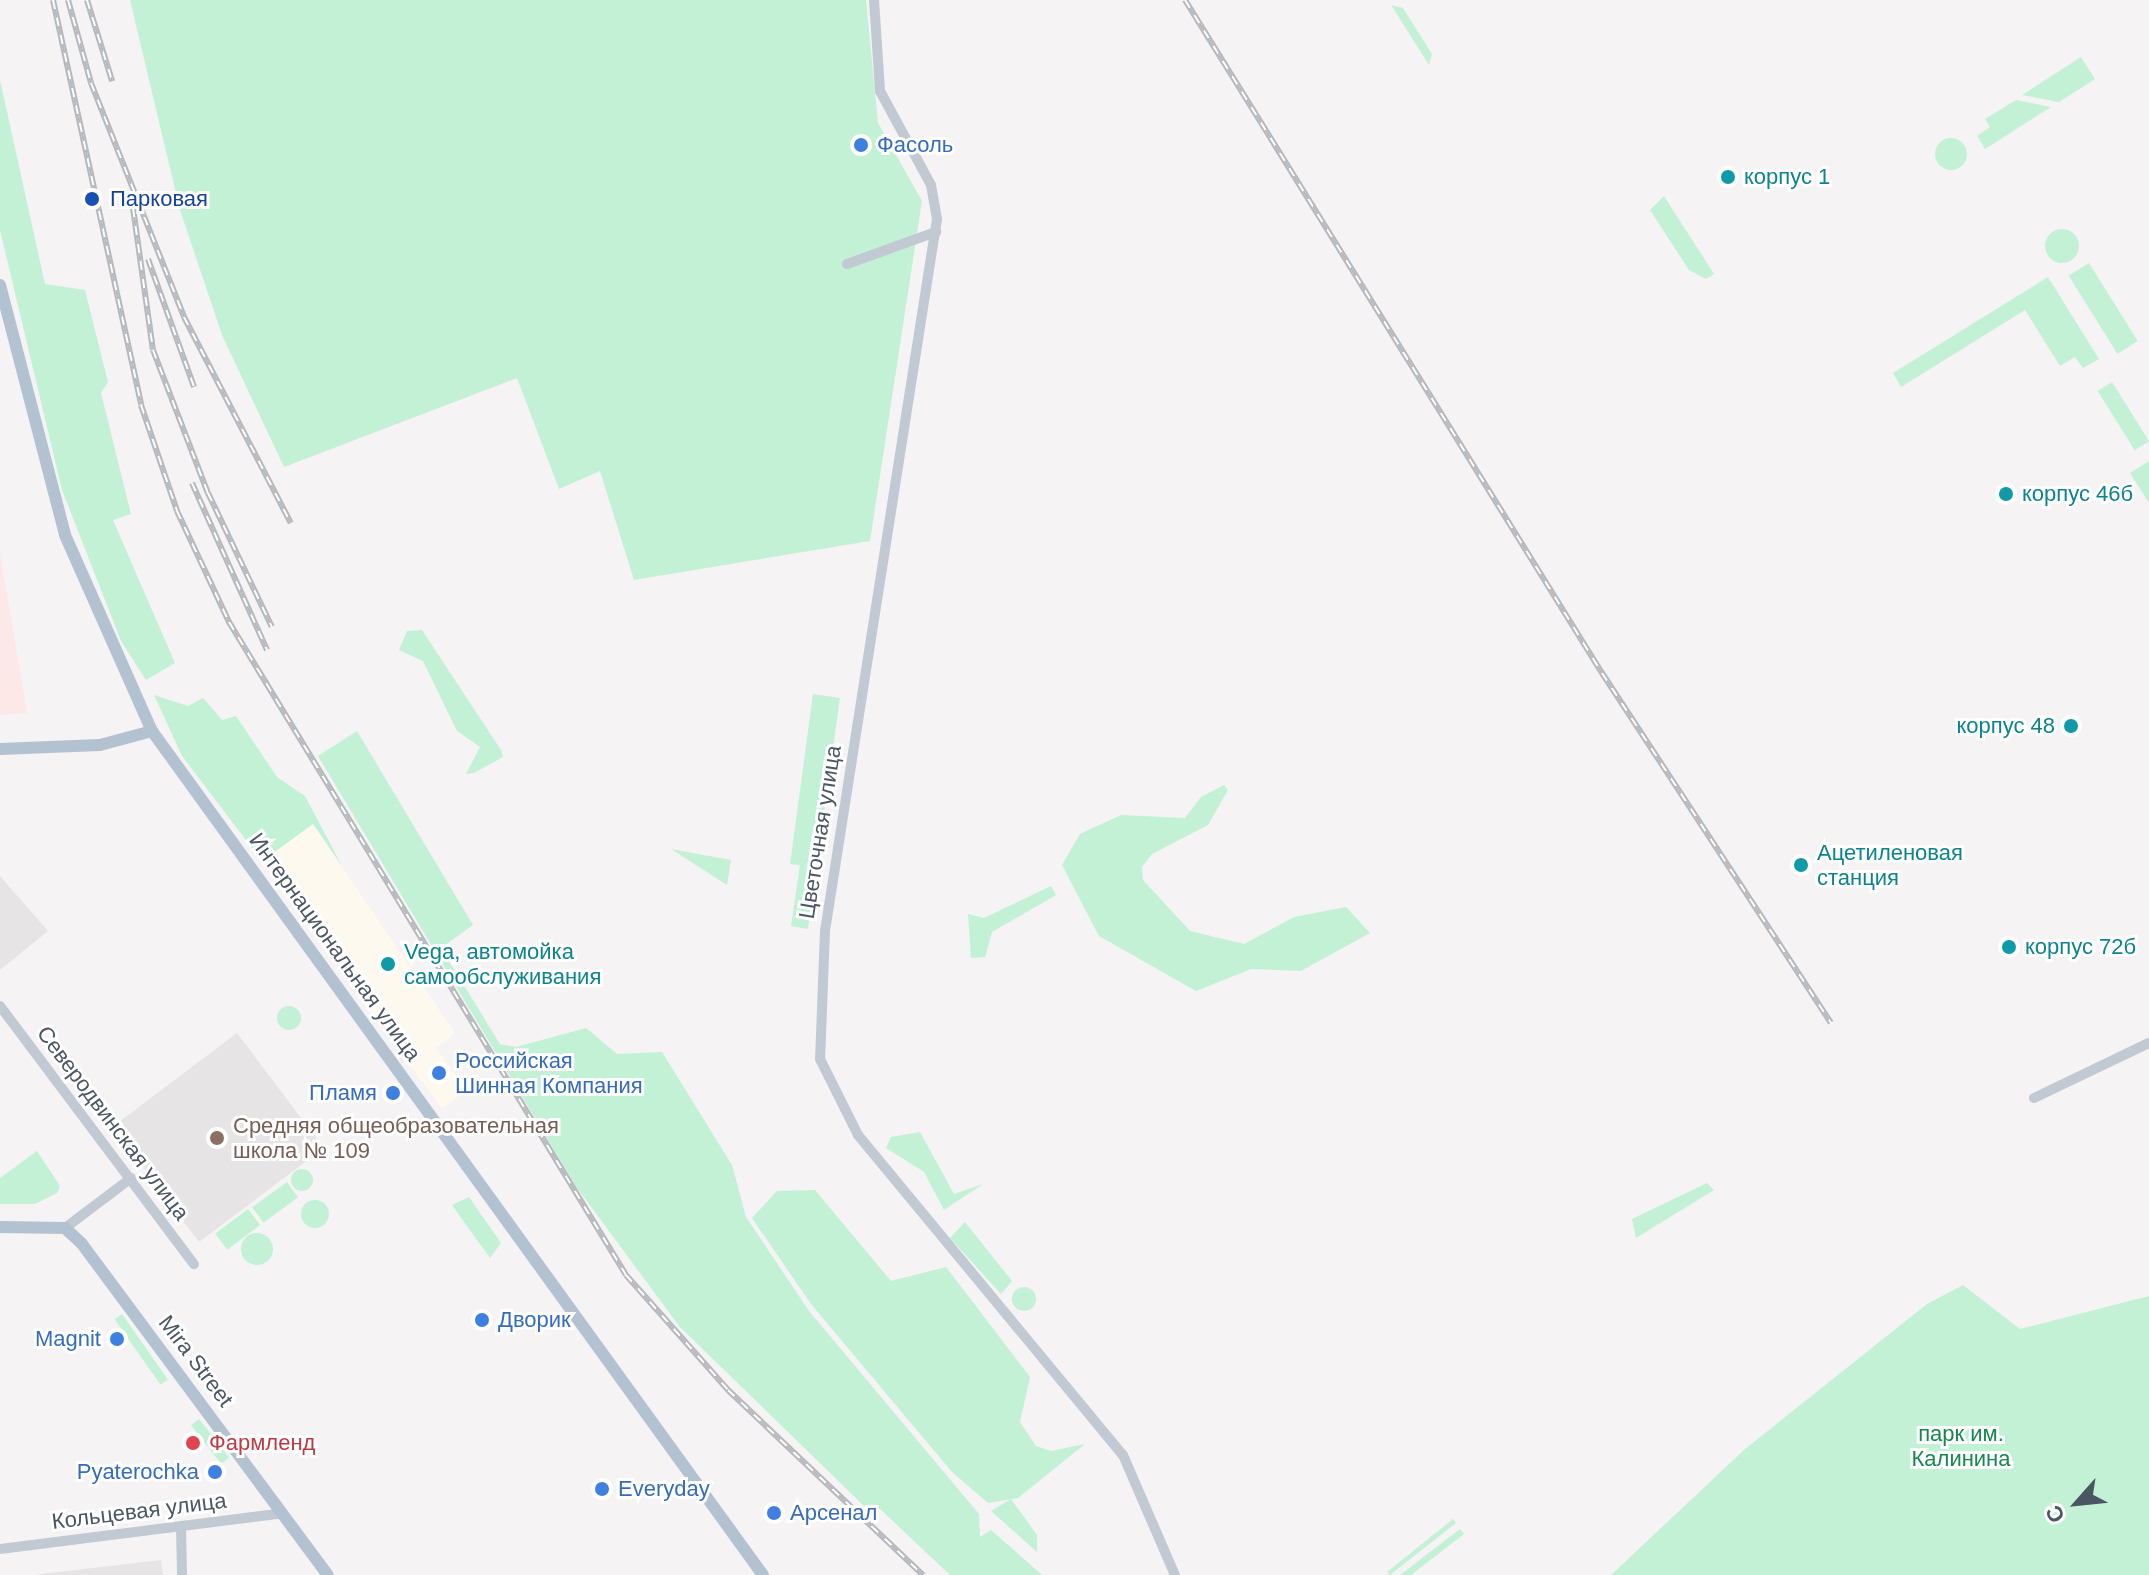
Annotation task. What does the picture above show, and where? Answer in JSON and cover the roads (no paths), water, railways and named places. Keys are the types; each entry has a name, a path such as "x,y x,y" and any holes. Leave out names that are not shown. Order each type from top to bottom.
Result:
{"main road":[{"name":"Интернациональная улица","path":"0,285 65,535 152,731 763,1574"},
{"path":"0,749 100,745 152,731"},
{"path":"0,1227 65,1228"},
{"name":"Mira Street","path":"65,1228 328,1575"}],"street":[{"name":"Цветочная улица","path":"874,0 880,91 931,185 936,232 825,931 820,1059 858,1135 1123,1455 1175,1575"},
{"path":"847,264 936,232"},
{"name":"Северодвинская улица","path":"0,1006 194,1264"},
{"path":"2034,1098 2149,1043"},
{"path":"65,1228 131,1178"},
{"name":"Кольцевая улица","path":"0,1549 283,1513"},
{"path":"181,1526 182,1575"}],"railway":[{"path":"53,0 141,405 177,511 229,622 626,1275 728,1390 923,1575"},
{"path":"68,0 91,83 184,317 291,523"},
{"path":"87,0 112,81"},
{"path":"1185,0 1602,673 1831,1023"},
{"path":"133,208 153,350 208,493 272,627"},
{"path":"148,259 194,387"},
{"path":"192,483 267,650"}],"place":[{"name":"Фасоль","path":"861,145"},
{"name":"корпус 1","path":"1728,177"},
{"name":"Парковая","path":"92,199"},
{"name":"корпус 46б","path":"2006,494"},
{"name":"корпус 48","path":"2071,726"},
{"name":"Ацетиленовая станция","path":"1801,865"},
{"name":"корпус 72б","path":"2009,947"},
{"name":"Vega, автомойка самообслуживания","path":"388,964"},
{"name":"Российская Шинная Компания","path":"439,1073"},
{"name":"Пламя","path":"393,1093"},
{"name":"Средняя общеобразовательная школа № 109","path":"217,1138"},
{"name":"Дворик","path":"482,1320"},
{"name":"Magnit","path":"117,1339"},
{"name":"Фармленд","path":"193,1443"},
{"name":"Pyaterochka","path":"215,1472"},
{"name":"Everyday","path":"602,1489"},
{"name":"Арсенал","path":"774,1513"}],"park label":[{"name":"парк им. Калинина","path":"1961,1446"}]}
